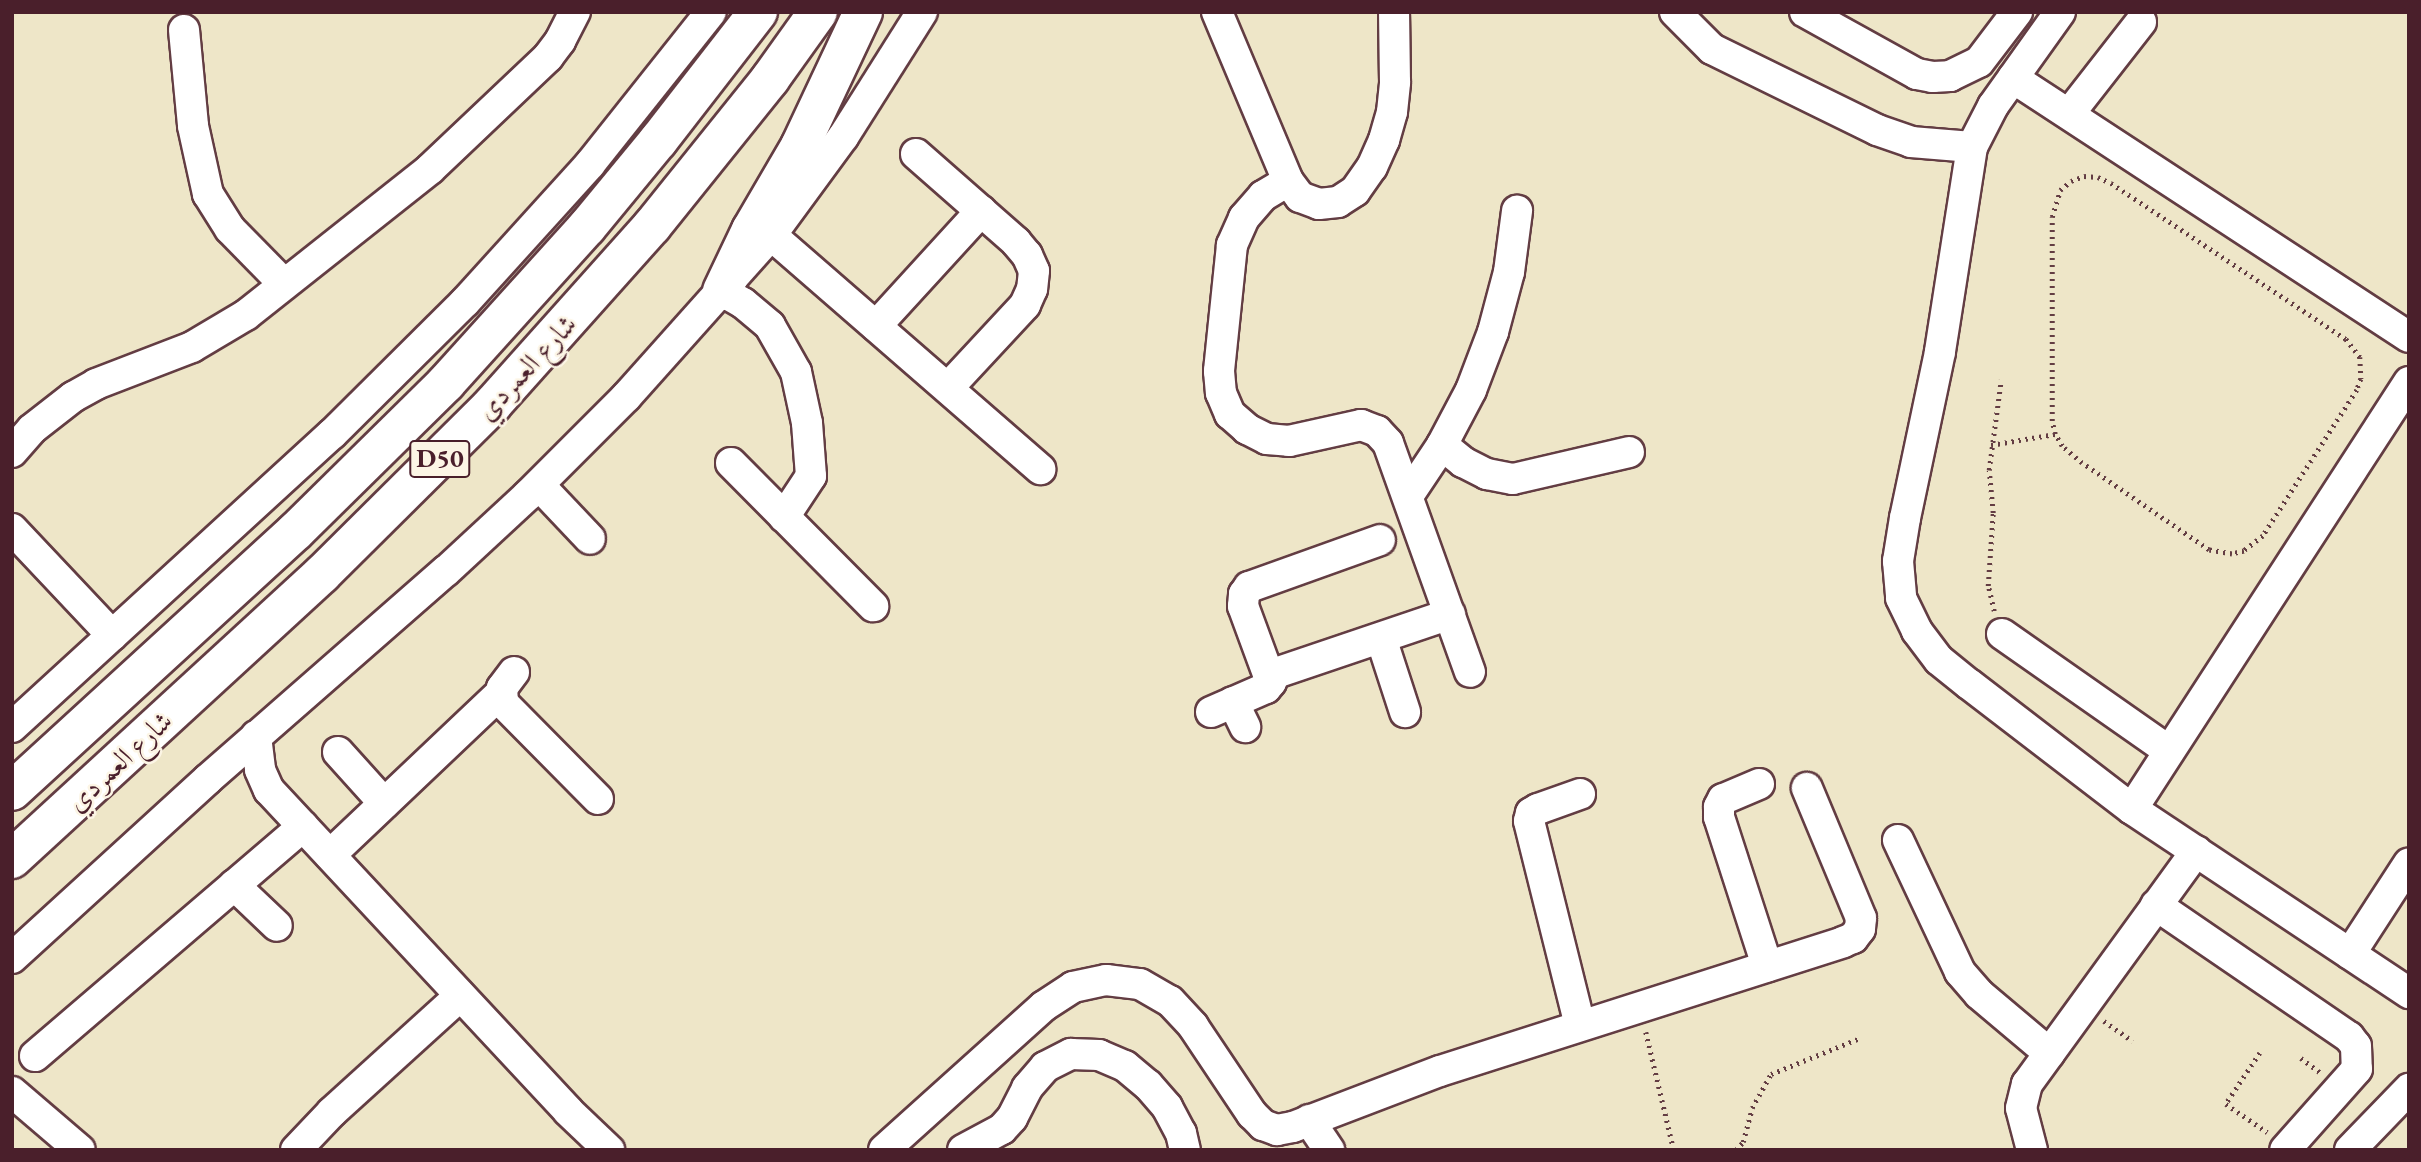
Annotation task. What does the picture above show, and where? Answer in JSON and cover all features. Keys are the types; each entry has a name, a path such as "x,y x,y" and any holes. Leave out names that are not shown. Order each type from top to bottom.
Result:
{"main road":[{"name":"شارع العمردي","path":"12,791 296,531 446,383 587,227 758,12"},
{"name":"شارع العمردي","path":"12,859 331,565 492,405 661,216 818,12"},
{"path":"722,291 751,230 800,146 863,12"}],"street":[{"path":"12,452 32,429 73,397 96,384 211,338 284,284 430,169 548,57 561,41 575,12"},
{"path":"12,727 332,434 465,302 590,164 711,12"},
{"path":"12,958 538,485 626,397 771,235 844,137 922,12"},
{"path":"1217,12 1288,181 1300,197 1318,204 1338,202 1355,191 1372,167 1384,140 1392,112 1394,12"},
{"path":"1675,12 1712,49 1877,130 1911,142 1972,147"},
{"path":"1805,12 1917,74 1933,77 1965,71 1979,62 2017,12"},
{"path":"2060,12 1993,106 1972,147 1940,352 1898,561 1901,598 1917,631 1939,660 2132,809 2409,993"},
{"path":"2069,114 2141,22"},
{"path":"184,30 193,126 208,194 230,229 284,284"},
{"path":"2013,78 2409,337"},
{"path":"916,154 1027,255 1034,271 1032,289 1025,305 947,388"},
{"path":"1288,181 1257,204 1244,218 1232,245 1219,371 1221,393 1230,414 1247,429 1267,439 1290,441 1361,425 1377,431 1388,443 1470,672"},
{"path":"876,326 981,211"},
{"path":"1408,496 1442,445 1471,390 1493,332 1509,272 1517,211"},
{"path":"771,235 1040,469"},
{"path":"722,291 743,303 770,326 796,372 807,423 811,476 784,517"},
{"path":"2132,809 2409,382"},
{"path":"1442,445 1475,468 1513,479 1629,452"},
{"path":"731,463 873,606"},
{"path":"538,485 590,539"},
{"path":"12,529 112,635"},
{"path":"1229,714 1271,682 1243,606 1244,594 1249,587 1380,540"},
{"path":"1270,675 1450,614"},
{"path":"2002,634 2169,751"},
{"path":"1381,638 1405,712"},
{"path":"330,855 508,683 507,707 598,799"},
{"path":"256,736 260,770 269,790 568,1111 609,1150"},
{"path":"338,752 384,803"},
{"path":"208,779 233,780 269,790"},
{"path":"1759,785 1723,799 1718,807 1767,966"},
{"path":"884,1150 1044,1006 1073,987 1106,979 1140,984 1170,1001 1193,1026 1263,1125 1277,1130 1440,1071 1843,942 1853,938 1860,929 1861,918 1807,788"},
{"path":"1580,794 1538,809 1531,813 1529,821 1580,1026"},
{"path":"34,1056 303,826"},
{"path":"1898,841 1960,972 1979,994 2049,1053"},
{"path":"2032,1150 2022,1120 2023,1095 2049,1053 2196,851"},
{"path":"2350,954 2409,863"},
{"path":"233,886 277,926"},
{"path":"2156,905 2349,1037 2356,1046 2357,1069 2287,1148"},
{"path":"306,1145 460,996"},
{"path":"962,1150 1002,1129 1012,1118 1027,1088 1045,1067 1071,1054 1099,1055 1125,1066 1148,1085 1167,1107 1181,1133 1185,1150"},
{"path":"2350,1150 2409,1089"},
{"path":"12,1092 80,1150"},
{"path":"1309,1120 1329,1150"}],"path":[{"path":"2084,176 2098,177 2111,183 2346,339 2360,357 2361,379 2357,390 2254,544 2232,554 2209,550 2199,544 2071,455 2055,434 2052,421 2052,217 2060,190 2071,181 2084,176"},
{"path":"2001,380 1991,445 1993,513 1989,586 2002,634"},
{"path":"1991,445 2055,434"},
{"path":"1640,1007 1674,1150"},
{"path":"2082,1007 2133,1041"},
{"path":"1735,1150 1743,1142 1752,1108 1771,1074 1860,1038"},
{"path":"2260,1053 2226,1104 2287,1148"}]}
